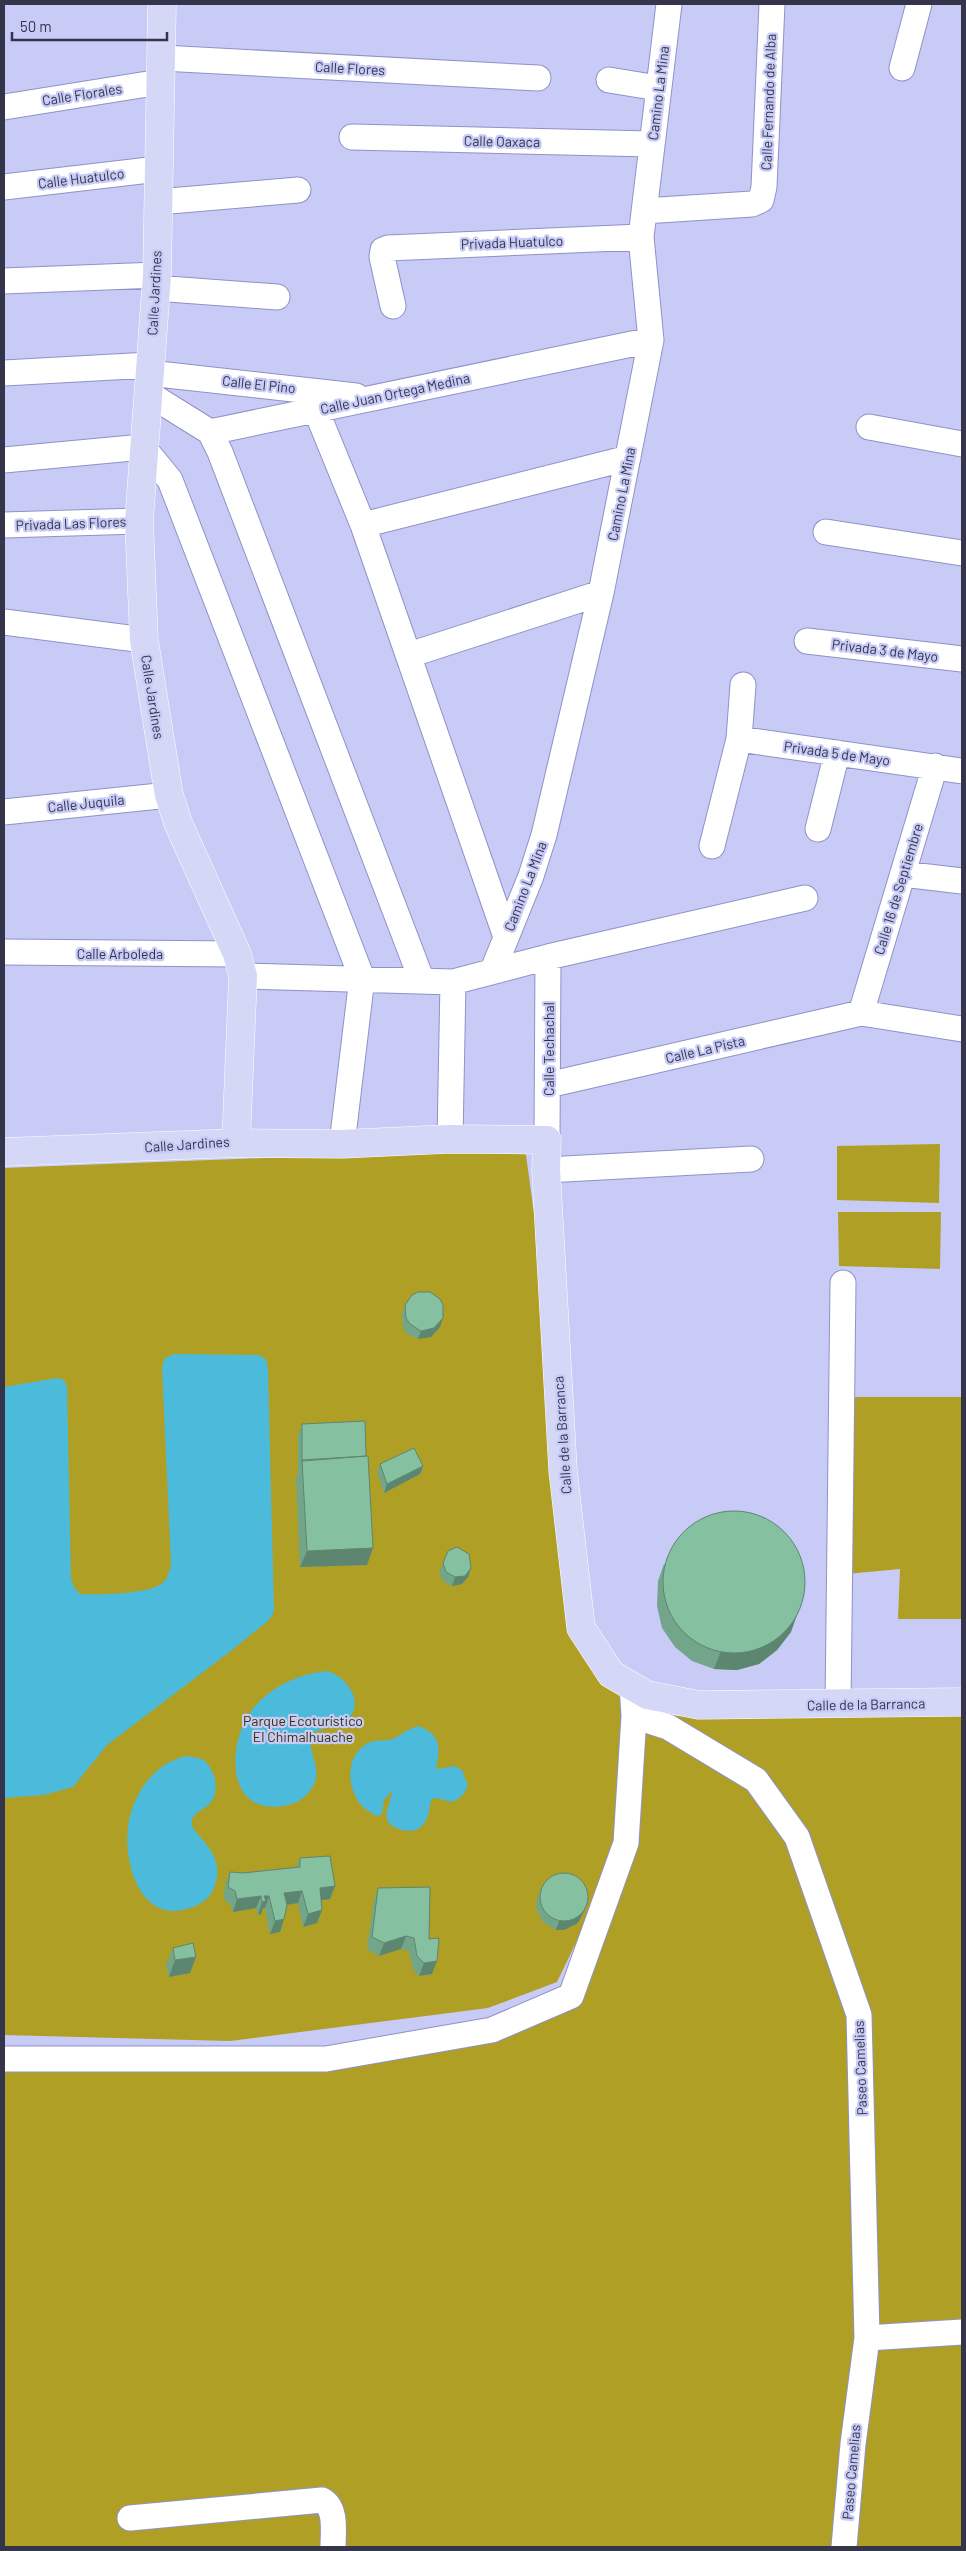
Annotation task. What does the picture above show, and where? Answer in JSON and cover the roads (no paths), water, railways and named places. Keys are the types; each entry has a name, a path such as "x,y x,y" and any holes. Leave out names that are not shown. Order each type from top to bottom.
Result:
{"main road":[{"name":"Calle Jardines","path":"4,1152 236,1143 240,965 178,822 169,795 144,640 139,520 156,282 162,4"},
{"path":"236,1143 342,1144 450,1139 547,1140"},
{"name":"Calle de la Barranca","path":"547,1140 546,1170 563,1471 581,1628 610,1674 647,1695 699,1705 838,1705 962,1702"}],"street":[{"name":"Camino La Mina","path":"493,970 531,876 544,835 601,593 651,340 641,237 669,4"},
{"name":"Calle Fernando de Alba","path":"644,211 752,204 762,200 772,4"},
{"path":"902,68 919,4"},
{"name":"Calle Flores","path":"161,70 538,78"},
{"name":"Calle Florales","path":"4,107 161,70"},
{"path":"609,80 658,88"},
{"name":"Calle Oaxaca","path":"352,137 652,144"},
{"name":"Calle Huatulco","path":"4,187 158,169"},
{"path":"158,202 298,190"},
{"name":"Privada Huatulco","path":"393,306 383,263 384,250 394,246 641,237"},
{"path":"4,281 156,282 277,297"},
{"name":"Calle Juan Ortega Medina","path":"210,432 651,340"},
{"name":"Calle El Pino","path":"4,373 149,377 325,391 368,398"},
{"path":"149,377 210,432 220,452 422,981"},
{"path":"316,410 363,525 506,938"},
{"path":"869,427 962,444"},
{"path":"4,460 143,447 170,480 362,978 342,1144"},
{"path":"363,525 628,458"},
{"name":"Privada Las Flores","path":"4,525 139,520"},
{"path":"826,532 962,553"},
{"path":"409,655 601,593"},
{"path":"4,622 144,640"},
{"name":"Privada 3 de Mayo","path":"807,641 962,659"},
{"path":"712,846 739,740 744,685"},
{"name":"Privada 5 de Mayo","path":"739,740 962,771"},
{"path":"818,829 837,753"},
{"name":"Calle 16 de Septiembre","path":"861,1012 935,766"},
{"name":"Calle Juquila","path":"4,812 169,795"},
{"path":"903,874 962,881"},
{"name":"Calle Arboleda","path":"4,952 240,965 362,978 453,982 493,970 805,898"},
{"name":"Calle Techachal","path":"547,1140 548,957"},
{"path":"450,1139 453,982"},
{"path":"861,1012 962,1029"},
{"name":"Calle La Pista","path":"548,1085 861,1012"},
{"path":"546,1170 751,1159"},
{"path":"838,1705 843,1283"},
{"path":"4,2059 326,2059 492,2030 571,1996 626,1843 634,1716 632,1686"},
{"name":"Paseo Camelias","path":"634,1716 668,1728 756,1780 798,1837 858,2015 866,2338 853,2444 844,2547"},
{"path":"866,2338 962,2332"},
{"path":"130,2518 322,2500 328,2503 331,2509 333,2547"}],"water":[{"path":"174,1354 258,1355 266,1359 268,1368 274,1612 269,1620 232,1650 107,1745 73,1787 44,1795 4,1798 4,1387 57,1378 64,1380 67,1386 71,1578 74,1587 80,1594 110,1594 145,1590 165,1580 171,1564 162,1367 165,1358"},
{"path":"327,1671 343,1680 349,1687 355,1702 354,1710 349,1718 341,1724 318,1730 312,1734 311,1746 316,1776 310,1791 293,1803 283,1806 263,1806 249,1798 240,1786 236,1770 236,1752 240,1734 247,1717 264,1697 280,1686 298,1677"},
{"path":"419,1726 432,1734 438,1743 436,1769 455,1766 462,1770 468,1786 463,1795 453,1802 436,1798 432,1799 428,1815 421,1827 412,1831 406,1831 389,1824 386,1814 393,1790 384,1800 382,1814 376,1816 359,1803 354,1794 350,1778 351,1769 352,1761 356,1754 368,1743 395,1738"},
{"path":"187,1756 202,1759 210,1767 215,1779 216,1791 214,1797 209,1804 193,1817 192,1826 213,1854 217,1864 217,1876 213,1890 204,1901 190,1908 171,1911 156,1906 144,1896 136,1882 130,1865 128,1828 131,1812 145,1784 159,1769 168,1763"}],"park label":[{"name":"Parque Ecoturístico El Chimalhuache","path":"303,1728"}]}
